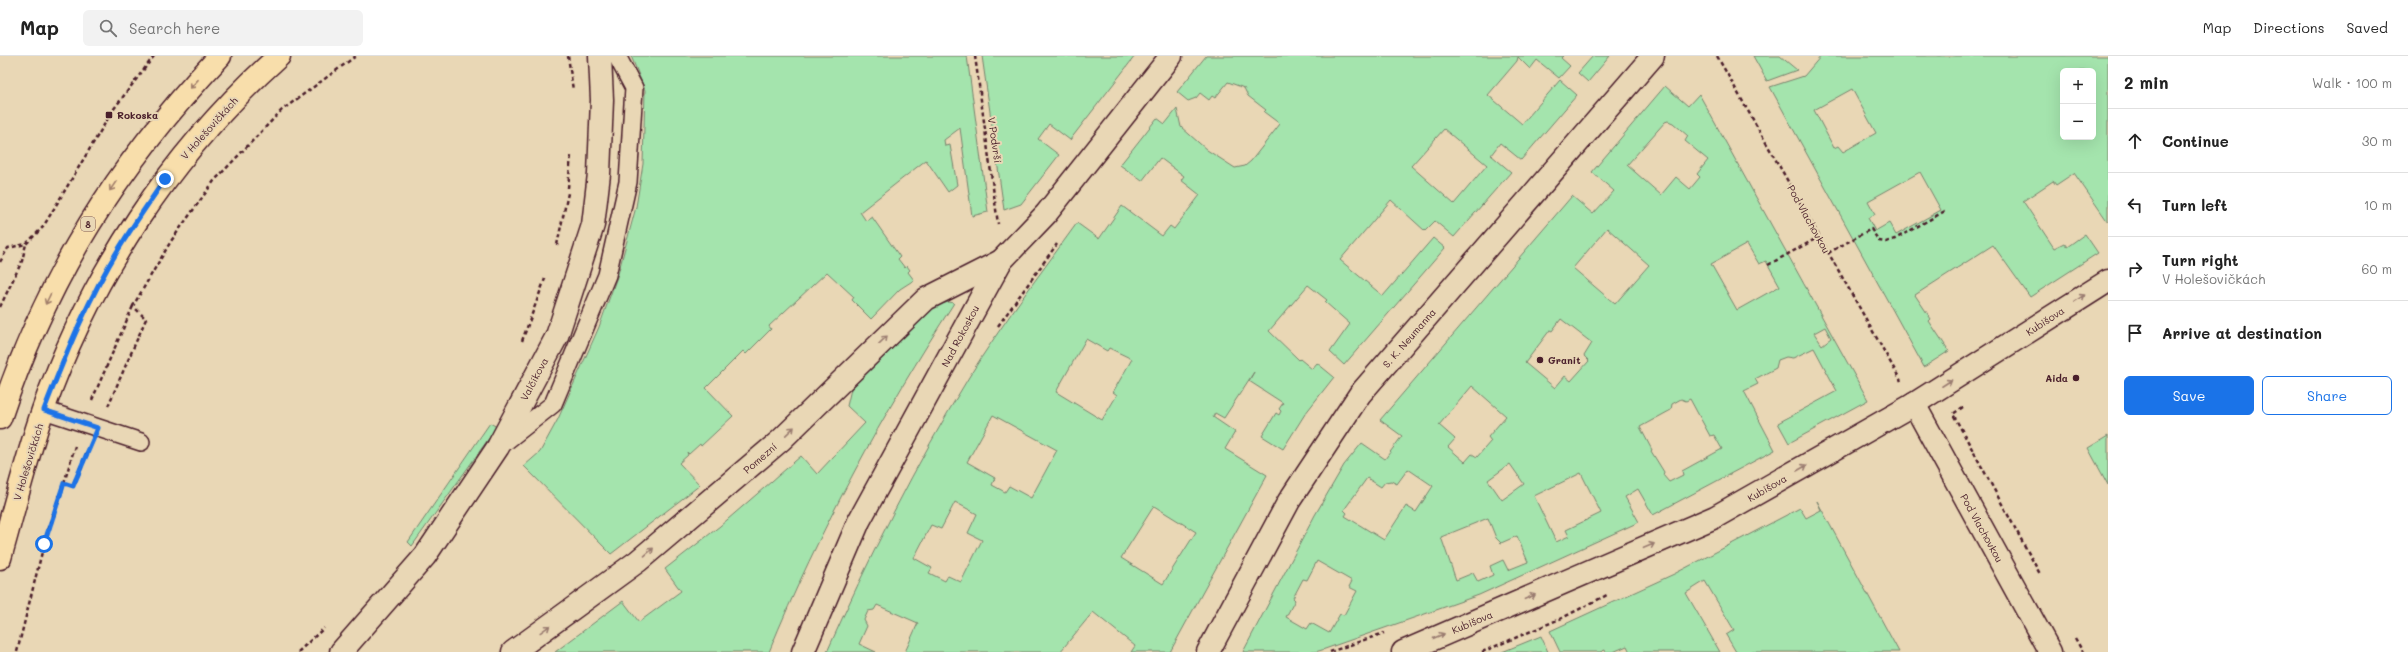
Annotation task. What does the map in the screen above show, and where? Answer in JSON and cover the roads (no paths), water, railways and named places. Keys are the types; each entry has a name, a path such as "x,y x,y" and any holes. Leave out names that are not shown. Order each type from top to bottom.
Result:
{"main road":[{"name":"8","path":"0,418 30,334 88,223 133,157 177,102 220,56"},
{"name":"V Holešovičkách","path":"0,558 44,410 68,349 122,243 165,179 205,131 251,82 279,56"}],"street":[{"name":"Valčíkova","path":"341,652 425,556 498,447 557,336 593,225 599,174 602,107 600,56"},
{"name":"Nad Rokoskou","path":"803,652 859,521 1001,261 1046,214 1171,56"},
{"name":"S. K. Neumanna","path":"1208,652 1289,501 1360,394 1653,56"},
{"name":"Pomezní","path":"513,652 638,562 781,440 926,299 1001,261"},
{"name":"Kubišova","path":"1403,652 1715,517 1914,404 2108,280"},
{"name":"Pod Vlachovkou","path":"1914,404 2050,652"}],"lane":[{"path":"498,447 552,404 607,276 628,182 634,88 617,56"},
{"path":"44,410 141,442"}],"place":[{"name":"Rokoska","path":"109,115"},
{"name":"Granit","path":"1540,360"},
{"name":"Aida","path":"2076,378"}]}
